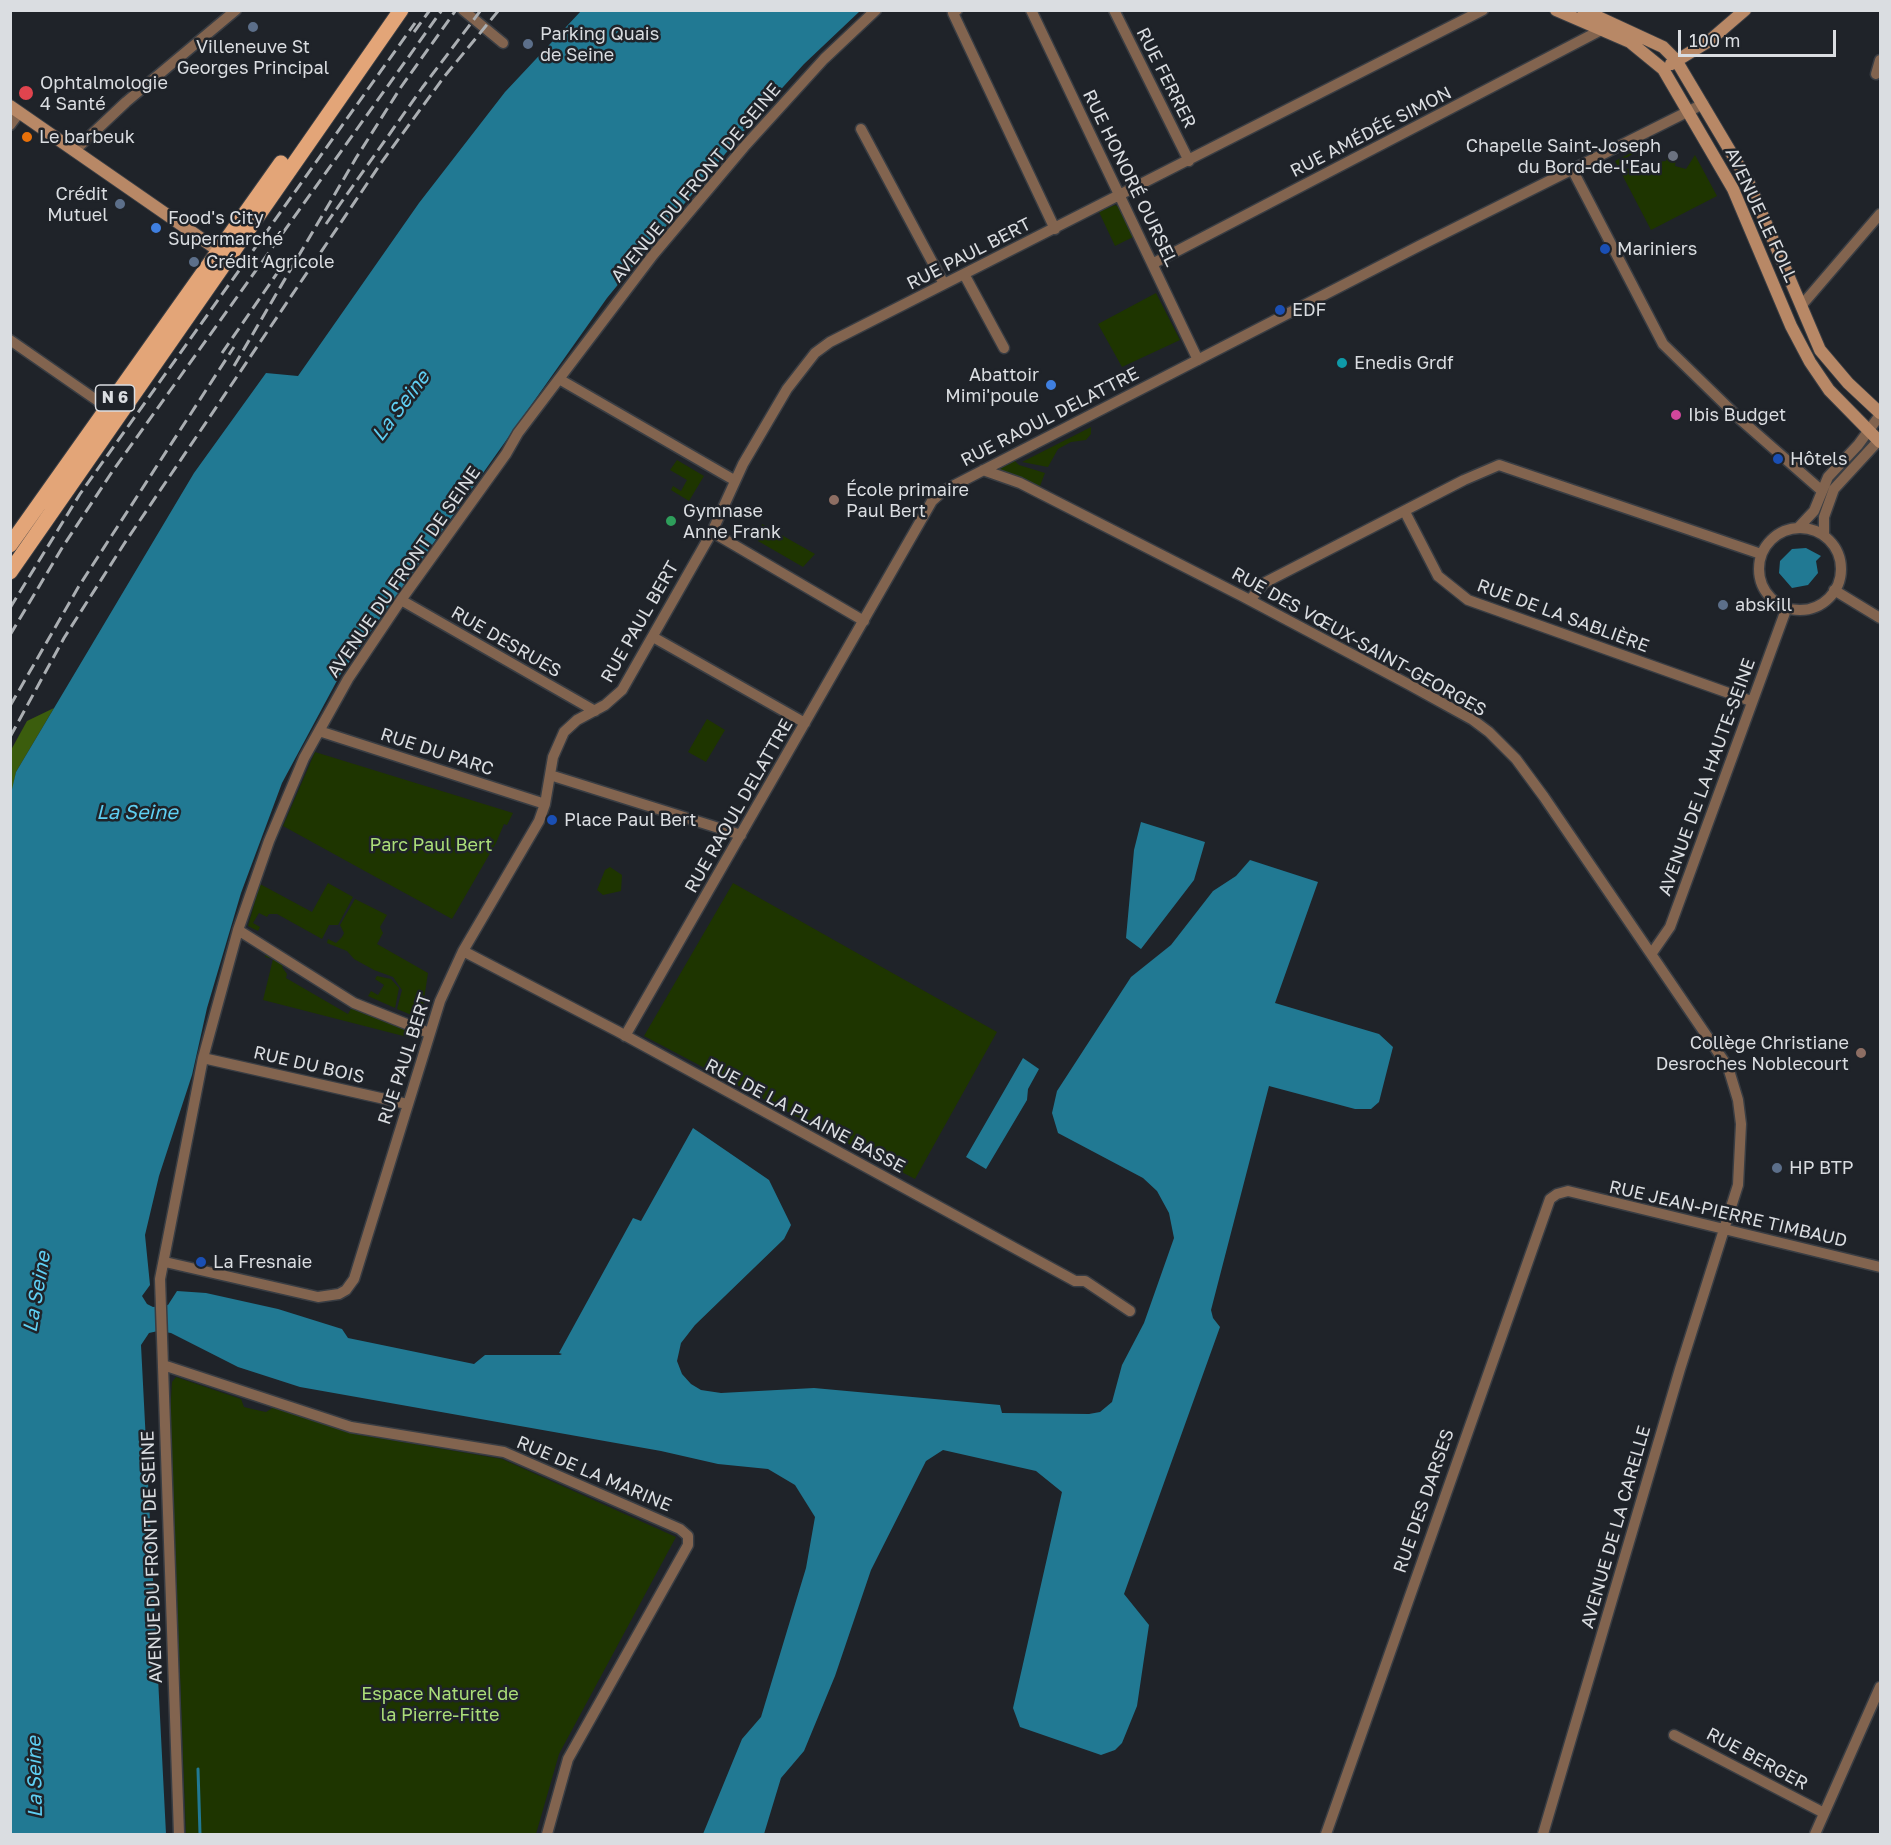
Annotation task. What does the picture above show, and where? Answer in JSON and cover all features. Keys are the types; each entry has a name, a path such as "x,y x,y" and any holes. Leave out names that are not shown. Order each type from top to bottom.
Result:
{"main road":[{"name":"N 6","path":"10,572 183,323 212,280 226,253 390,10"},
{"name":"N 6","path":"10,545 108,408 290,166 401,10"},
{"name":"AVENUE LE FOLL","path":"1556,10 1606,20 1663,69 1733,189 1791,326 1810,362 1829,390 1876,420"},
{"name":"AVENUE LE FOLL","path":"1583,10 1663,47 1676,60 1758,200 1820,350 1876,420 1880,440"},
{"path":"1663,69 1709,41 1745,10"},
{"path":"15,109 226,253"}],"street":[{"path":"74,150 126,102 236,10"},
{"path":"462,10 503,43"},
{"name":"AVENUE DU FRONT DE SEINE","path":"179,1834 160,1279 203,1058 238,930 269,842 304,758 401,600 559,379 653,255 744,147 824,59 876,10"},
{"path":"957,10 953,13 1055,229"},
{"name":"RUE HONORÉ OURSEL","path":"1031,10 1119,196 1154,263 1198,360"},
{"name":"RUE FERRER","path":"1114,10 1189,161"},
{"name":"RUE PAUL BERT","path":"165,1262 318,1297 335,1295 346,1290 354,1279 440,1001 464,951 539,821 545,804 553,757 564,732 622,690 712,532 734,480 787,389 815,353 830,342 1483,10"},
{"name":"RUE AMÉDÉE SIMON","path":"1154,263 1606,20"},
{"path":"1876,74 1881,60"},
{"name":"RUE RAOUL DELATTRE","path":"625,1036 932,501 943,491 1703,104"},
{"path":"10,125 15,109"},
{"path":"861,129 944,284"},
{"path":"1572,169 1663,345 1733,412 1822,491"},
{"path":"1801,306 1881,214"},
{"path":"964,274 1004,348"},
{"path":"10,340 108,408"},
{"path":"559,379 734,480"},
{"path":"1798,528 1812,530 1824,536 1836,550 1840,561 1840,574 1834,590 1824,602 1811,608 1786,607 1774,600 1764,589 1759,568 1761,554 1776,535 1798,528 1810,517 1828,477 1876,420"},
{"path":"1824,536 1824,518 1834,489 1880,440"},
{"path":"1250,600 1264,583 1494,466 1507,466 1761,554"},
{"name":"RUE DES VŒUX-SAINT-GEORGES","path":"983,470 1020,483 1250,600 1417,689 1489,732 1527,774 1723,1055 1733,1078 1741,1124 1741,1170 1722,1230"},
{"name":"RUE DE LA SABLIÈRE","path":"1405,512 1438,576 1468,600 1751,700"},
{"path":"712,532 864,621"},
{"path":"1834,590 1881,618"},
{"name":"RUE DESRUES","path":"401,600 519,670 595,711"},
{"name":"AVENUE DE LA HAUTE-SEINE","path":"1652,953 1670,927 1786,607"},
{"path":"653,637 805,723"},
{"name":"RUE DU PARC","path":"319,731 545,804"},
{"path":"550,776 741,835"},
{"path":"238,930 354,1003 429,1033"},
{"name":"RUE DE LA PLAINE BASSE","path":"464,951 1075,1281 1085,1281 1130,1311"},
{"name":"RUE DU BOIS","path":"203,1058 407,1104"},
{"name":"RUE JEAN-PIERRE TIMBAUD","path":"1568,1191 1881,1267"},
{"name":"RUE DES DARSES","path":"1326,1834 1544,1212 1550,1199 1568,1191"},
{"name":"AVENUE DE LA CARELLE","path":"1543,1834 1722,1230"},
{"name":"RUE DE LA MARINE","path":"163,1365 351,1427 504,1452 680,1529 688,1536 687,1545 568,1759 547,1834"},
{"path":"1815,1834 1881,1687"},
{"name":"RUE BERGER","path":"1674,1735 1824,1813"}],"green space":[{"path":"1652,142 1626,158 1627,160 1621,164 1624,170 1630,168 1635,174 1657,162 1666,161 1667,157 1676,160 1675,166 1686,169 1695,155 1717,196 1651,230 1615,161"},
{"path":"1115,205 1119,207 1133,237 1115,246 1099,212"},
{"path":"1156,293 1180,340 1122,367 1098,324"},
{"path":"1091,427 1091,434 1086,440 1071,442 1058,449 1048,467 1022,462"},
{"path":"677,460 704,476 689,501 671,490 673,486 681,491 687,480 670,470"},
{"path":"1014,460 1019,465 1045,473 1040,486 997,471"},
{"path":"762,524 815,554 803,567 758,541"},
{"path":"54,708 16,772 11,798 11,750 27,721"},
{"path":"707,719 725,730 706,762 688,752"},
{"name":"Parc Paul Bert","path":"315,752 513,813 507,825 504,824 496,843 452,919 283,826"},
{"path":"610,867 622,875 621,891 603,895 597,890 605,870"},
{"path":"328,883 353,897 338,925 329,925 322,939 277,914 269,914 267,917 259,913 253,923 260,927 258,931 248,926 260,884 312,912"},
{"path":"733,883 997,1032 915,1179 644,1036"},
{"path":"355,899 387,915 380,927 383,933 377,944 428,973 421,1019 397,1009 402,990 393,977 374,970 354,959 347,951 327,943 328,939 336,943 342,937 344,933 340,925"},
{"path":"266,954 286,963 282,967 287,974 286,978 348,1014 352,1007 386,1022 390,1019 413,1030 419,1040 263,1000 273,959 265,957"},
{"path":"377,976 391,979 399,988 395,1008 368,996 371,991 378,995 384,985 375,979"},
{"name":"Espace Naturel de la Pierre-Fitte","path":"176,1377 241,1399 244,1407 266,1412 274,1407 355,1434 502,1459 676,1537 559,1754 536,1834 186,1834 170,1415 172,1382"}],"water":[{"name":"La Seine","path":"581,11 860,11 804,64 753,120 607,298 340,675 282,783 241,893 207,1008 192,1075 159,1176 145,1235 150,1285 142,1296 147,1304 153,1307 168,1305 177,1291 206,1293 278,1309 342,1329 348,1338 474,1364 485,1355 560,1355 562,1354 559,1353 633,1218 641,1221 693,1128 769,1180 791,1225 784,1239 695,1325 681,1343 677,1361 682,1374 691,1384 701,1390 721,1393 814,1388 1000,1405 1002,1413 1089,1414 1100,1412 1112,1402 1122,1365 1144,1323 1174,1238 1169,1213 1157,1191 1143,1178 1058,1133 1052,1113 1057,1091 1131,977 1171,945 1213,891 1236,876 1250,860 1318,882 1275,1003 1379,1034 1393,1047 1379,1102 1371,1109 1355,1109 1269,1086 1211,1310 1213,1318 1220,1327 1124,1594 1149,1625 1137,1706 1122,1743 1115,1750 1101,1755 1020,1727 1013,1708 1062,1492 1036,1471 943,1450 926,1461 871,1570 835,1676 804,1751 781,1778 764,1834 703,1834 742,1739 761,1717 806,1568 815,1517 795,1485 768,1469 718,1464 661,1451 300,1387 238,1367 171,1333 158,1331 149,1333 141,1345 166,1834 11,1834 10,798 16,772 194,473 266,373 298,376 419,203 505,92"},
{"path":"1806,548 1821,556 1816,561 1818,573 1808,585 1792,588 1779,573 1780,561 1792,549"},
{"path":"1141,822 1205,842 1194,880 1141,949 1126,938 1134,850"},
{"path":"1023,1058 1039,1069 1028,1089 1027,1100 986,1169 966,1157"}],"waterway":[{"path":"198,1769 200,1834"}],"railway":[{"path":"414,32 430,10"},
{"path":"10,635 62,548 112,472 442,10"},
{"path":"234,366 356,158 401,87 456,10"},
{"path":"326,224 422,88 481,10"},
{"path":"10,737 64,638 124,544 381,163 444,77 499,10"},
{"path":"10,608 80,494 415,23"},
{"path":"222,353 280,269"},
{"path":"10,706 79,586 234,347"}],"place":[{"name":"Villeneuve St Georges Principal","path":"253,27"},
{"name":"Parking Quais de Seine","path":"528,44"},
{"name":"Ophtalmologie 4 Santé","path":"26,93"},
{"name":"Le barbeuk","path":"27,137"},
{"name":"Chapelle Saint-Joseph du Bord-de-l'Eau","path":"1673,156"},
{"name":"Crédit Mutuel","path":"120,204"},
{"name":"Food's City Supermarché","path":"156,228"},
{"name":"Mariniers","path":"1605,249"},
{"name":"Crédit Agricole","path":"194,262"},
{"name":"EDF","path":"1280,310"},
{"name":"Enedis Grdf","path":"1342,363"},
{"name":"Abattoir Mimi'poule","path":"1051,385"},
{"name":"Ibis Budget","path":"1676,415"},
{"name":"Hôtels","path":"1778,459"},
{"name":"École primaire Paul Bert","path":"834,500"},
{"name":"Gymnase Anne Frank","path":"671,521"},
{"name":"abskill","path":"1723,605"},
{"name":"Place Paul Bert","path":"552,820"},
{"name":"Collège Christiane Desroches Noblecourt","path":"1861,1053"},
{"name":"HP BTP","path":"1777,1168"},
{"name":"La Fresnaie","path":"201,1262"}]}
